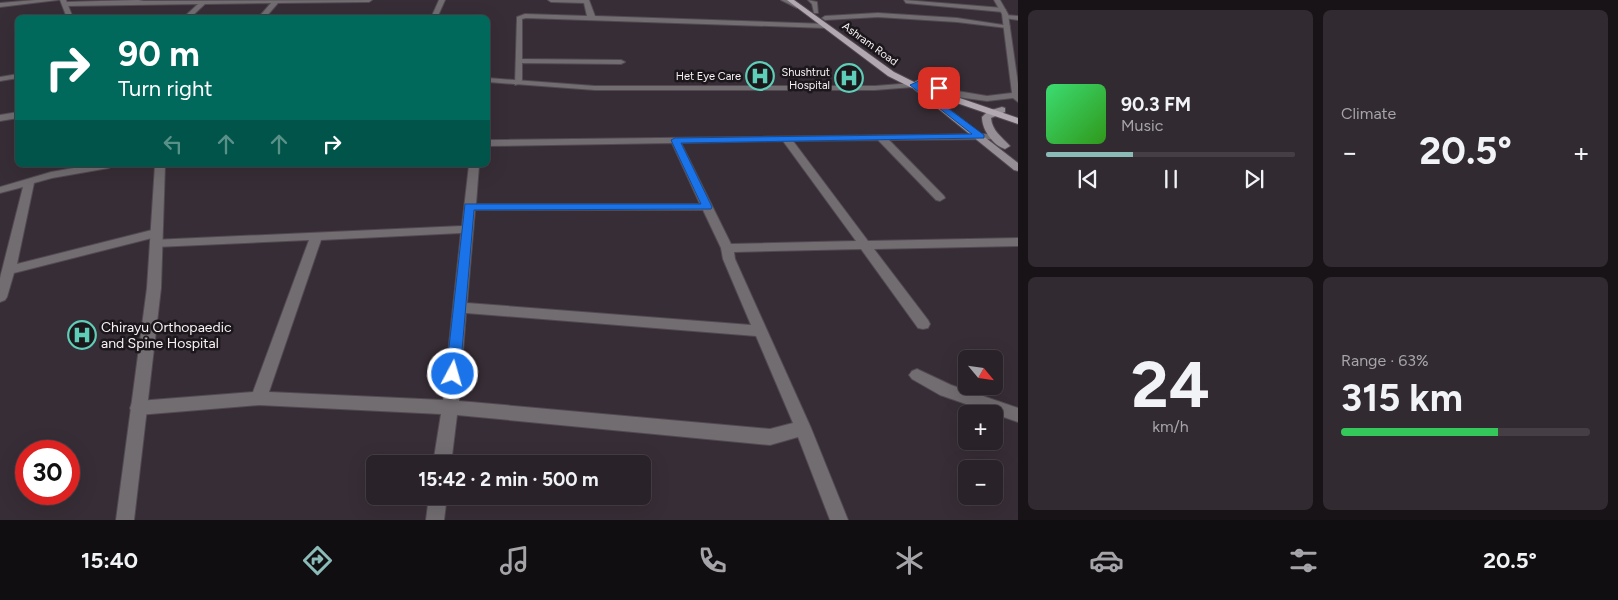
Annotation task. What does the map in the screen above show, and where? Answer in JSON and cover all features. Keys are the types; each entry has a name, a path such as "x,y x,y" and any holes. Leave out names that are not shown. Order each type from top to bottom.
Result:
{"main road":[{"name":"Ashram Road","path":"797,3 816,12 826,22"},
{"name":"Ashram Road","path":"797,3 917,84 991,113 1018,121"},
{"name":"Ashram Road","path":"917,84 957,94 1018,115"},
{"path":"917,84 1018,168"},
{"path":"1002,110 991,113 986,117 985,125 994,137 1018,157"}],"street":[{"path":"0,5 55,0"},
{"path":"263,15 276,0"},
{"path":"69,15 64,2 369,0"},
{"path":"435,15 442,0"},
{"path":"551,0 586,0 590,16 593,18"},
{"path":"784,0 797,3"},
{"path":"811,0 815,3 816,12"},
{"path":"996,0 1004,13 1007,26 1015,65 1018,98"},
{"path":"906,1 1004,13 1018,18"},
{"path":"189,15 204,2"},
{"path":"518,83 519,18 521,16 826,22 878,15 957,20 1007,26"},
{"path":"518,61 620,62"},
{"path":"0,79 15,76"},
{"path":"490,80 595,88 875,88 917,84"},
{"path":"957,94 987,99 1018,98"},
{"path":"1002,110 1018,98"},
{"path":"0,118 15,116"},
{"path":"880,137 940,198"},
{"path":"490,143 994,137"},
{"path":"786,138 923,324"},
{"path":"675,140 727,248 729,259 803,428 839,520"},
{"path":"0,190 51,176 98,167"},
{"path":"125,520 154,288 160,167"},
{"path":"443,455 450,407 474,167"},
{"path":"0,296 9,270 28,183"},
{"path":"469,207 707,207"},
{"path":"9,270 156,238 316,236 467,229"},
{"path":"259,398 316,236"},
{"path":"727,248 1018,242"},
{"path":"460,307 760,331"},
{"path":"917,376 946,390 1018,415"},
{"path":"138,408 259,398 450,407 770,437 803,428"},
{"path":"435,520 437,505"}],"place":[{"name":"Het Eye Care","path":"760,76"},
{"name":"Shushtrut Hospital","path":"849,78"},
{"name":"Chirayu Orthopaedic and Spine Hospital","path":"82,335"}],"route":[{"path":"453,374 469,207 707,207 675,140 981,136 913,85 921,82 939,88"}]}
